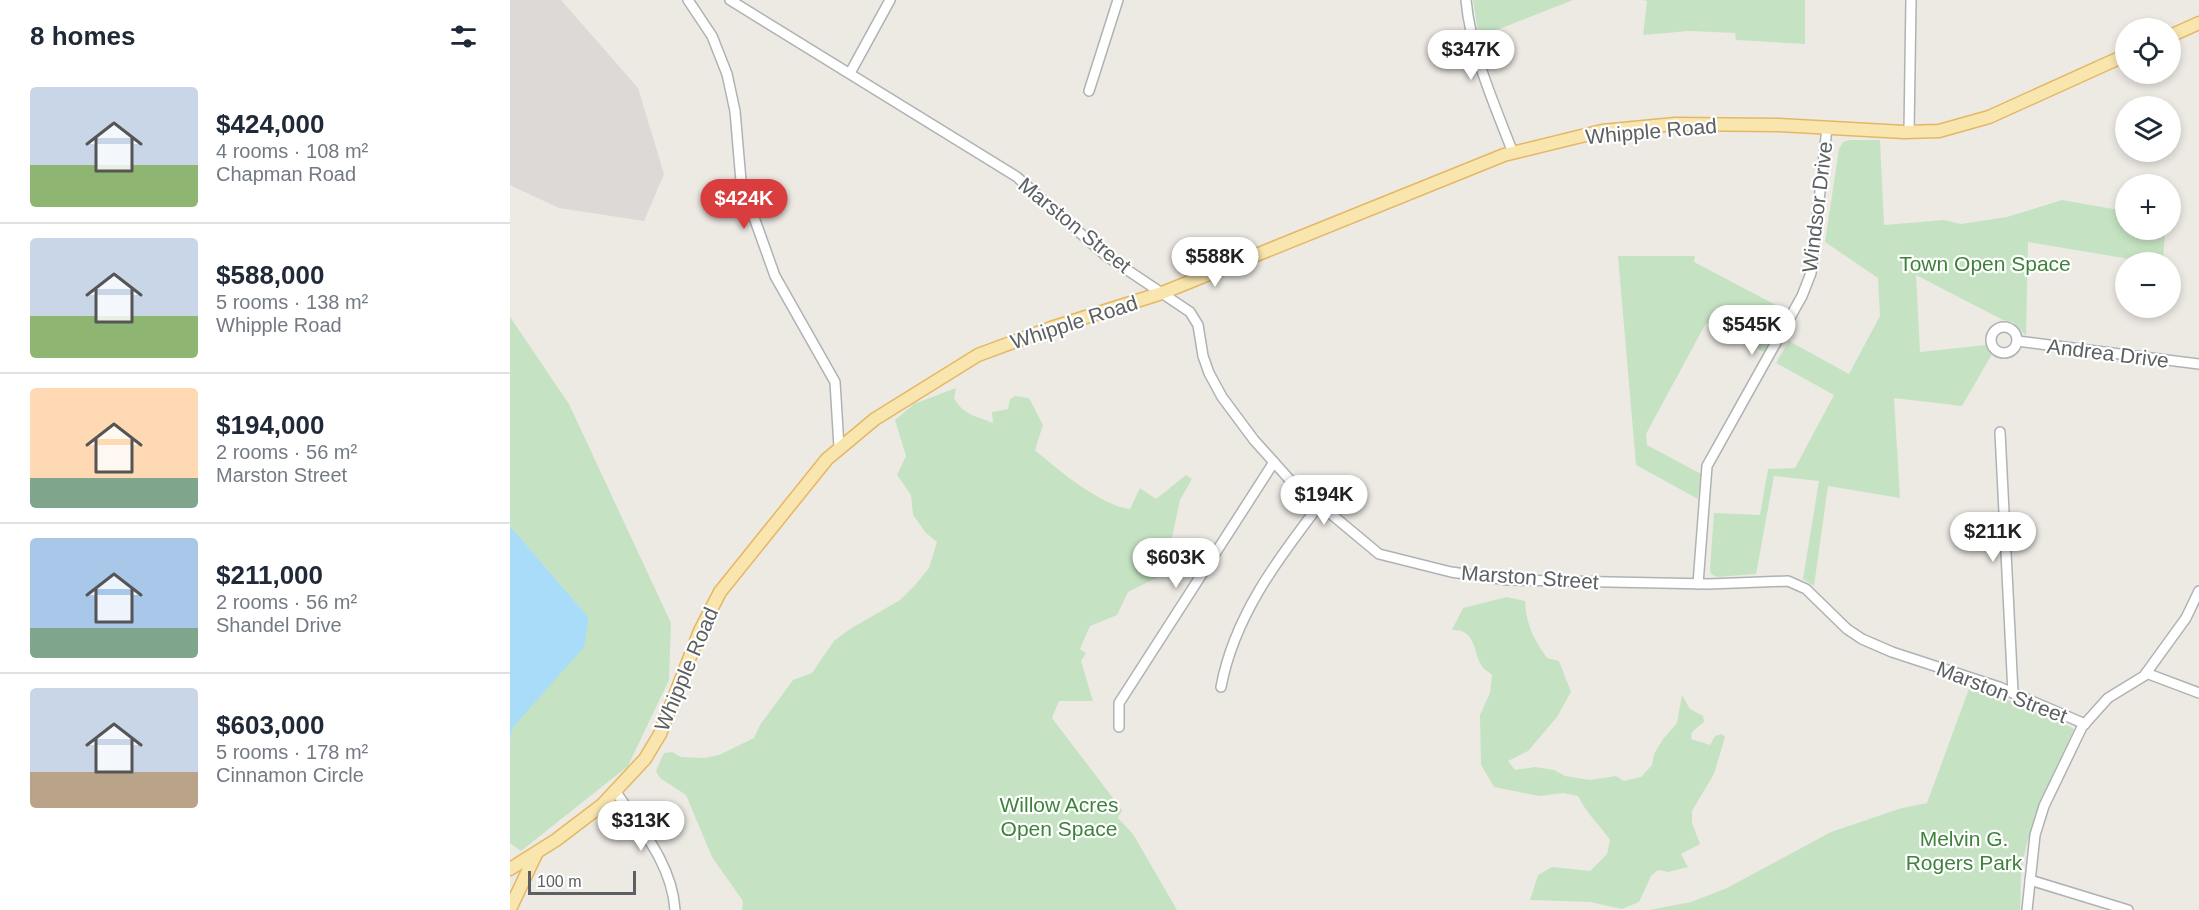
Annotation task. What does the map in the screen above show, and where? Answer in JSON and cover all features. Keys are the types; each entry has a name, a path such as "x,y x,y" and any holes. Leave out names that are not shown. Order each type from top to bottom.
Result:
{"main road":[{"path":"2181,31 2199,23"},
{"name":"Whipple Road","path":"510,869 536,854 602,805 645,759 660,734 700,631 720,592 810,478 839,447 875,419 978,355 1051,328 1162,293 1513,153 1602,131 1675,124 1939,131 1989,117 2115,60"},
{"path":"510,909 536,854"}],"street":[{"path":"688,0 712,36 728,74 735,111 741,181 775,276 835,382 839,447"},
{"name":"Marston Street","path":"730,0 1017,177 1105,255 1190,312 1198,325 1203,356 1209,373 1222,397 1274,462 1379,554 1451,572 1508,580 1698,584 1788,581 1806,589 1862,639 2013,693 2085,724"},
{"path":"850,73 890,0"},
{"path":"1089,91 1118,0"},
{"path":"1466,0 1481,69 1513,153"},
{"path":"1909,132 1911,0"},
{"name":"Windsor Drive","path":"1698,584 1707,466 1802,296 1811,273 1827,128"},
{"name":"Andrea Drive","path":"2017,341 2199,364"},
{"path":"2000,432 2013,693"},
{"path":"1119,727 1119,703 1274,462"},
{"path":"1221,687 1226,663 1239,625 1266,579 1320,504"},
{"path":"2027,910 2035,835 2044,806 2085,724 2108,698 2146,673 2186,618 2199,591"},
{"path":"2146,673 2199,693"},
{"path":"616,792 657,852 666,871 675,910"},
{"path":"2030,880 2128,910"}],"shaded area":[{"path":"510,0 561,0 638,88 664,174 644,221 559,208 510,185"}],"green space":[{"path":"1473,0 1573,0 1479,37"},
{"path":"1643,0 1805,0 1805,44 1736,40 1735,33 1689,31 1643,35 1647,1"},
{"name":"Town Open Space","path":"1880,140 1884,225 1944,220 1961,224 2007,217 2062,200 2115,209 2115,240 2164,240 2164,252 2115,252 2115,257 2028,242 2026,336 2013,322 2003,320 1916,275 1920,352 1986,345 1992,354 1962,406 1894,398 1900,498 1828,486 1814,586 1803,579 1819,481 1774,476 1756,574 1717,577 1711,574 1710,568 1714,513 1760,515 1768,469 1795,468 1834,395 1776,363 1789,341 1849,374 1880,316 1878,278 1825,242 1839,149 1843,142"},
{"path":"1618,256 1695,256 1694,262 1787,311 1764,352 1706,323 1646,434 1647,445 1701,474 1698,499 1636,465"},
{"path":"510,317 569,404 671,623 669,680 628,766 521,851 510,843 510,738 514,726 589,618 510,526"},
{"name":"Willow Acres Open Space","path":"956,388 954,398 962,408 970,414 993,423 992,412 1008,409 1010,399 1015,396 1029,398 1043,425 1035,450 1080,486 1118,506 1130,509 1140,488 1156,499 1186,475 1192,479 1180,500 1171,542 1158,577 1128,592 1117,615 1090,626 1080,649 1086,653 1081,661 1093,701 1059,701 1052,718 1122,810 1118,818 1133,834 1177,910 742,910 743,901 712,857 686,795 660,778 656,771 664,753 672,752 681,757 704,758 719,755 754,738 760,725 793,680 812,673 834,641 900,600 929,568 937,542 926,533 913,515 911,495 897,475 906,456 895,420 914,404"},
{"path":"1507,597 1525,601 1527,617 1535,638 1547,658 1559,661 1571,692 1557,717 1528,751 1508,761 1515,770 1535,767 1554,770 1565,776 1590,780 1616,776 1624,781 1641,777 1652,765 1654,754 1663,739 1677,723 1682,695 1690,709 1703,716 1704,722 1692,732 1691,739 1710,745 1715,736 1722,734 1725,737 1714,774 1692,811 1692,823 1700,844 1681,854 1688,867 1668,872 1658,870 1651,876 1639,902 1622,909 1590,902 1530,900 1538,875 1552,867 1590,871 1607,854 1610,840 1578,796 1563,793 1539,796 1494,787 1481,765 1480,715 1490,693 1492,675 1481,665 1469,636 1452,630 1463,608"},
{"name":"Melvin G. Rogers Park","path":"1970,686 2045,714 2074,729 2043,796 2030,831 2022,868 2020,910 1649,910 1691,902 1727,888 1831,832 1902,808 1927,803"}],"water":[{"path":"510,526 589,618 584,647 514,726 510,738"}]}
